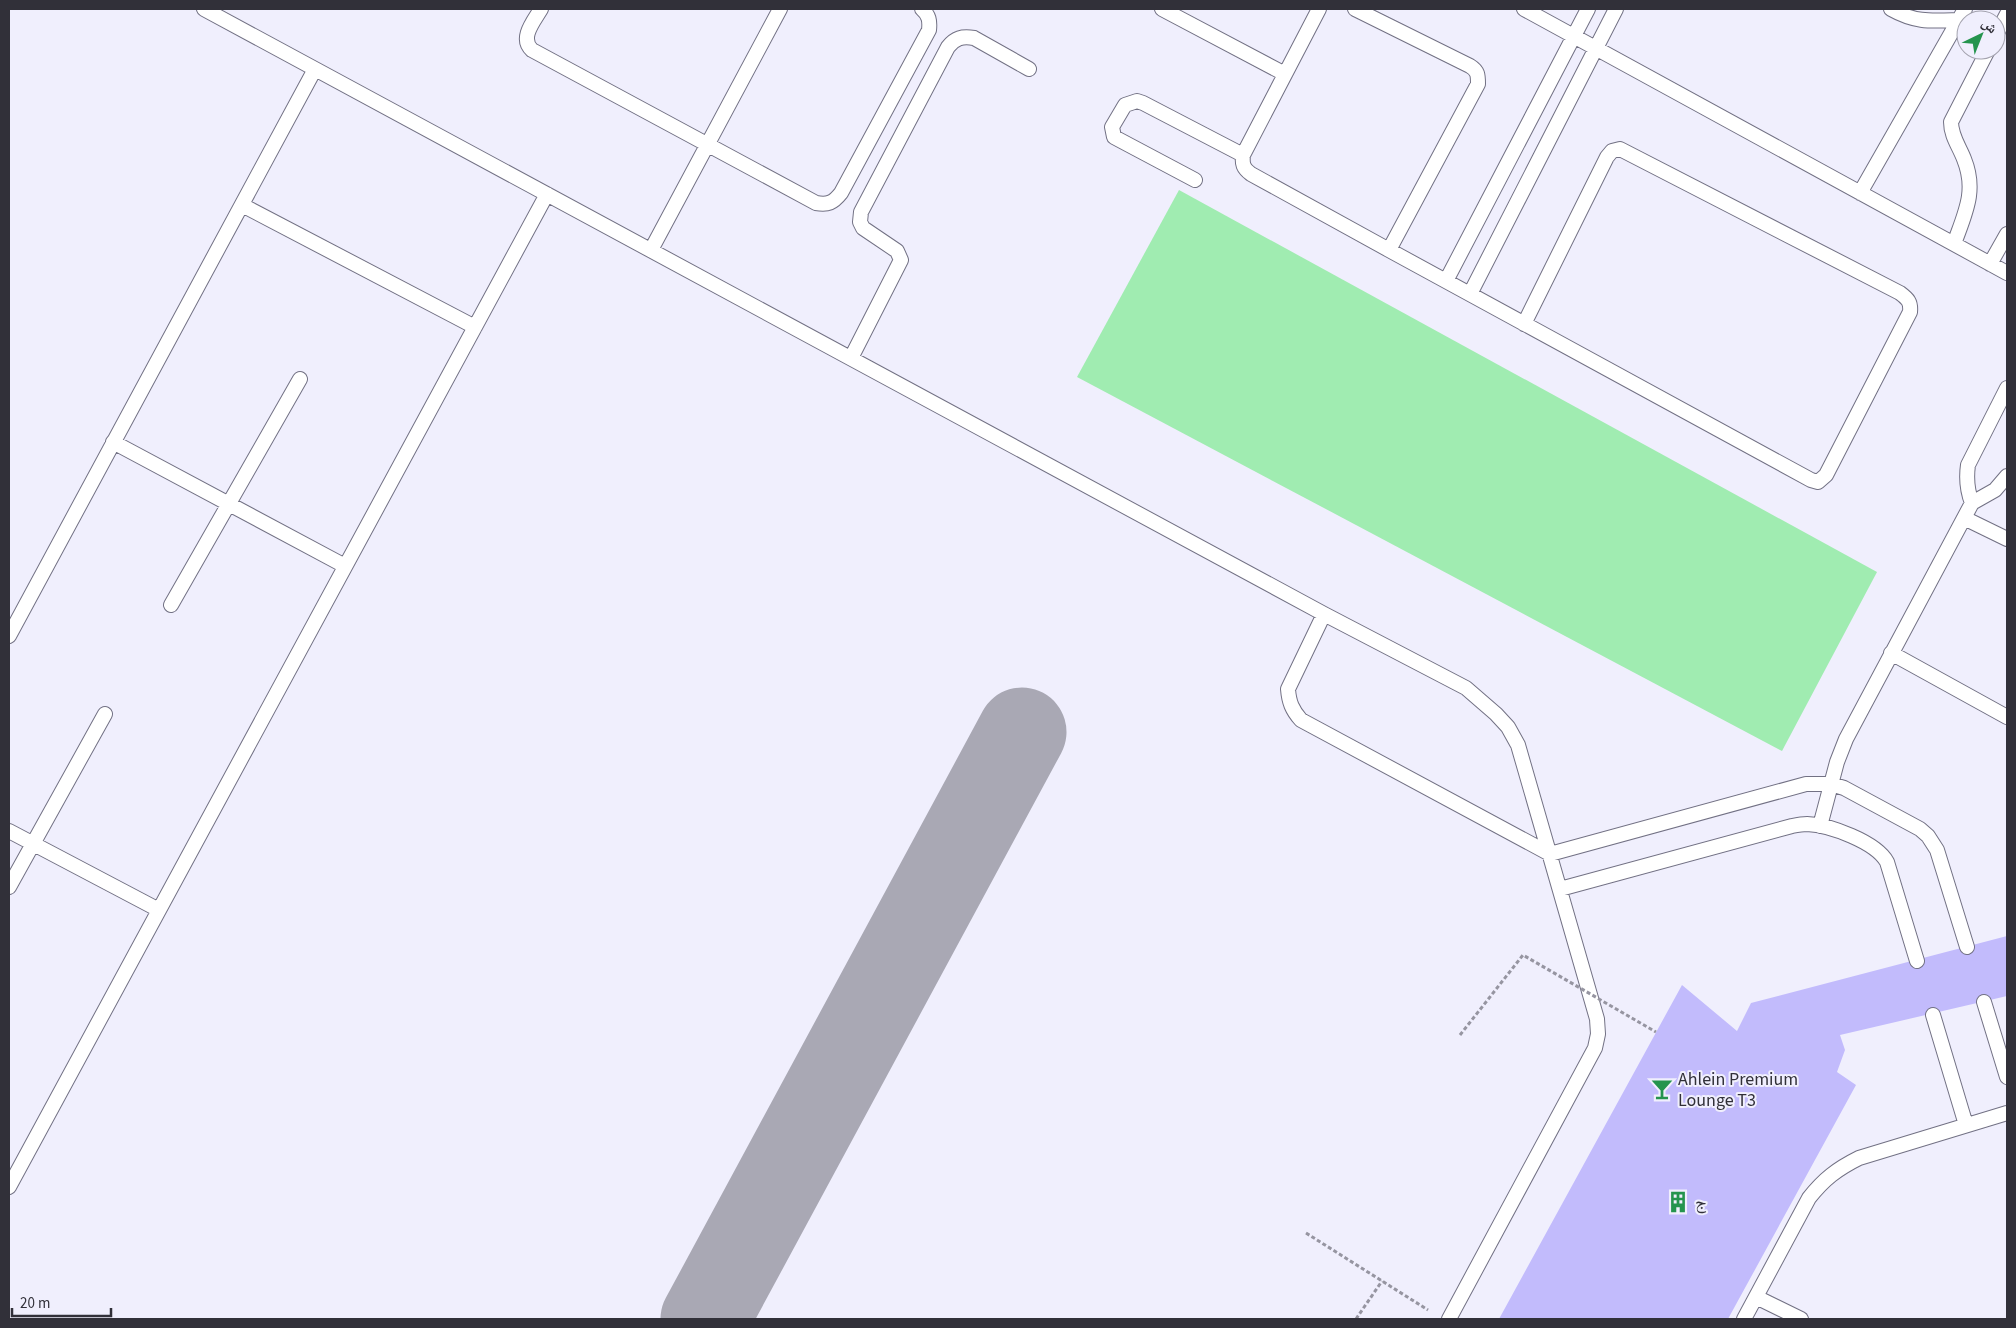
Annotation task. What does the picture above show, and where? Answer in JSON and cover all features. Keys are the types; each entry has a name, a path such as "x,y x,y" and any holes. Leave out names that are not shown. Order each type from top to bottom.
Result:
{"lane":[{"path":"204,9 1324,614 1466,688 1496,714 1518,745 1597,1019 1598,1034 1596,1048 1450,1319"},
{"path":"216,9 241,28"},
{"path":"541,9 527,35 527,43 532,50 816,203 827,205 835,201 842,193 929,30 930,22 927,14 922,9"},
{"path":"650,250 780,9"},
{"path":"1162,9 1285,74"},
{"path":"1319,9 1243,155 1242,162 1250,174 1524,324 1811,480 1818,482 1822,480 1831,466 1910,312 1911,305 1900,293 1620,149 1612,151 1607,157 1524,324"},
{"path":"1355,9 1470,66 1476,70 1478,76 1478,84 1389,250"},
{"path":"1524,9 2007,273"},
{"path":"1446,281 1588,9"},
{"path":"1470,294 1616,9"},
{"path":"1891,9 1905,17 1917,20 1956,15"},
{"path":"1860,193 1956,25"},
{"path":"851,358 901,260 901,255 897,251 863,228 860,222 860,212 948,47 958,38 974,38 1029,69"},
{"path":"1954,244 1970,202 1970,179 1952,133 1951,122 1983,60"},
{"path":"9,636 315,68"},
{"path":"1195,180 1114,137 1112,127 1125,105 1137,102 1143,103 1243,155"},
{"path":"9,1187 547,194"},
{"path":"242,204 475,327"},
{"path":"1990,264 2007,234"},
{"path":"171,605 300,379"},
{"path":"1972,503 1967,484 1968,465 2007,388"},
{"path":"113,442 346,566"},
{"path":"1820,826 1846,739 1891,653 1972,503 1995,490 2007,476"},
{"path":"1964,518 2007,538"},
{"path":"1324,614 1288,689 1289,701 1294,712 1301,720 1550,854 1806,784 1831,784 1844,788 1920,828 1928,836 1937,850 1967,947"},
{"path":"1891,653 2007,717"},
{"path":"9,887 105,714"},
{"path":"1560,889 1792,826 1807,824 1820,826 1832,829 1872,846 1883,855 1887,862 1916,961"},
{"path":"9,831 159,910"},
{"path":"1984,1002 2007,1077"},
{"path":"1933,1014 1966,1125"},
{"path":"1744,1319 1809,1198 1821,1183 1837,1169 1859,1158 2007,1112"},
{"path":"1756,1297 1801,1319"}],"path":[{"path":"1460,1035 1523,955 1656,1032"},
{"path":"1306,1233 1435,1314"},
{"path":"1356,1319 1382,1281"}],"green space":[{"path":"1179,190 1877,572 1782,751 1077,377"}],"building":[{"name":"ج","path":"2007,936 2007,996 1840,1035 1845,1050 1837,1072 1856,1085 1728,1319 1499,1319 1682,985 1737,1031 1751,1003"}],"taxiway":[{"path":"705,1319 1022,732"}],"place":[{"name":"Ahlein Premium Lounge T3","path":"1662,1089"},
{"name":"ج","path":"1678,1202"}]}
